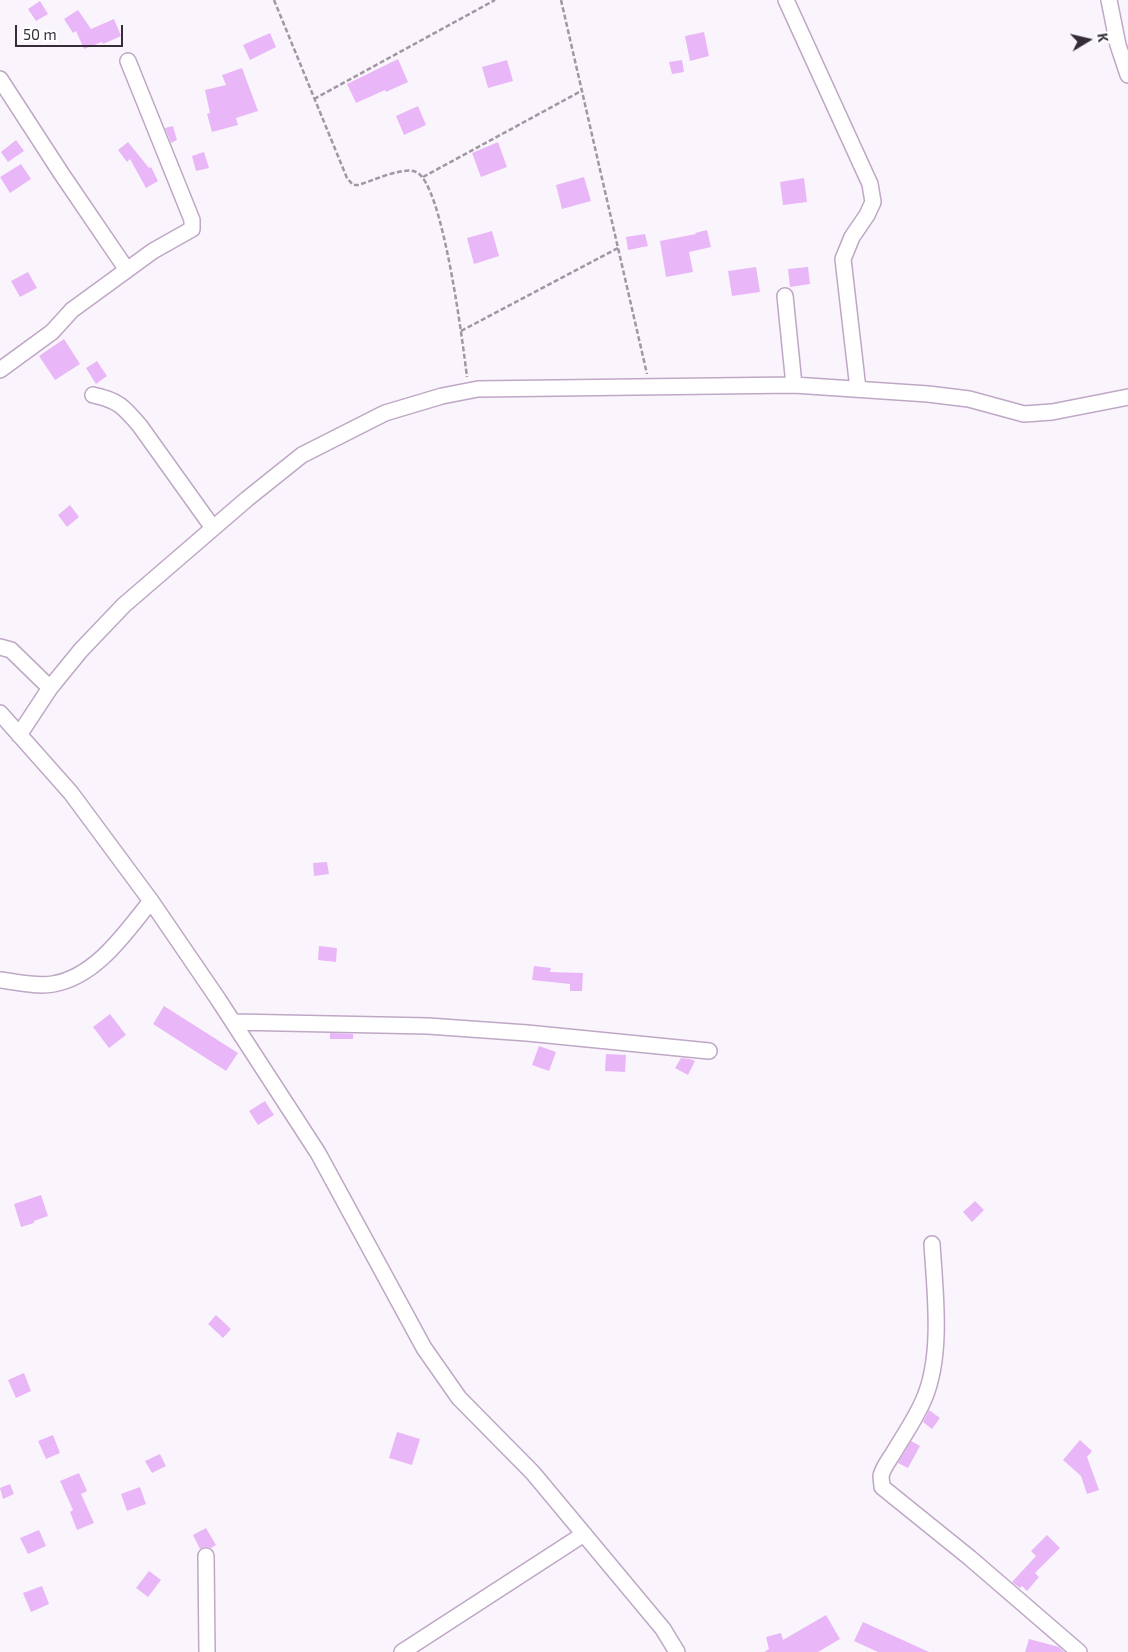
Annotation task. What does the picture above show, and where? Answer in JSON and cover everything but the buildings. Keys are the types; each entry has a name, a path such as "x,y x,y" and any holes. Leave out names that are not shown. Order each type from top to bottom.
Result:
{"street":[{"path":"786,0 872,192 872,202 867,215 852,237 843,259 858,389"},
{"path":"1109,0 1118,45 1125,55 1128,75"},
{"path":"0,370 52,332 72,310 153,251 192,230 193,224 128,61"},
{"path":"0,78 60,173 127,270"},
{"path":"785,296 794,385"},
{"path":"20,735 50,688 81,650 124,605 246,499 302,455 386,413 435,398 478,388 794,385 928,394 969,400 1024,414 1052,412 1128,397"},
{"path":"93,395 108,398 127,411 140,426 213,528"},
{"path":"0,647 11,650 50,688"},
{"path":"0,713 71,793 151,901 234,1022 318,1153 429,1355 459,1398 533,1473 663,1629 677,1652"},
{"path":"0,980 35,985 53,984 69,980 102,958 119,941 151,901"},
{"path":"234,1022 428,1026 527,1033 709,1051"},
{"path":"932,1244 936,1329 934,1362 930,1382 915,1418 881,1474 882,1487 970,1558 1079,1652"},
{"path":"402,1652 584,1534"},
{"path":"206,1556 207,1652"}],"path":[{"path":"274,0 347,178 353,185 366,183 407,170 420,173 423,177 432,196 453,277 468,390"},
{"path":"314,99 495,0"},
{"path":"561,0 649,386"},
{"path":"423,177 582,90"},
{"path":"461,330 618,248"}]}
